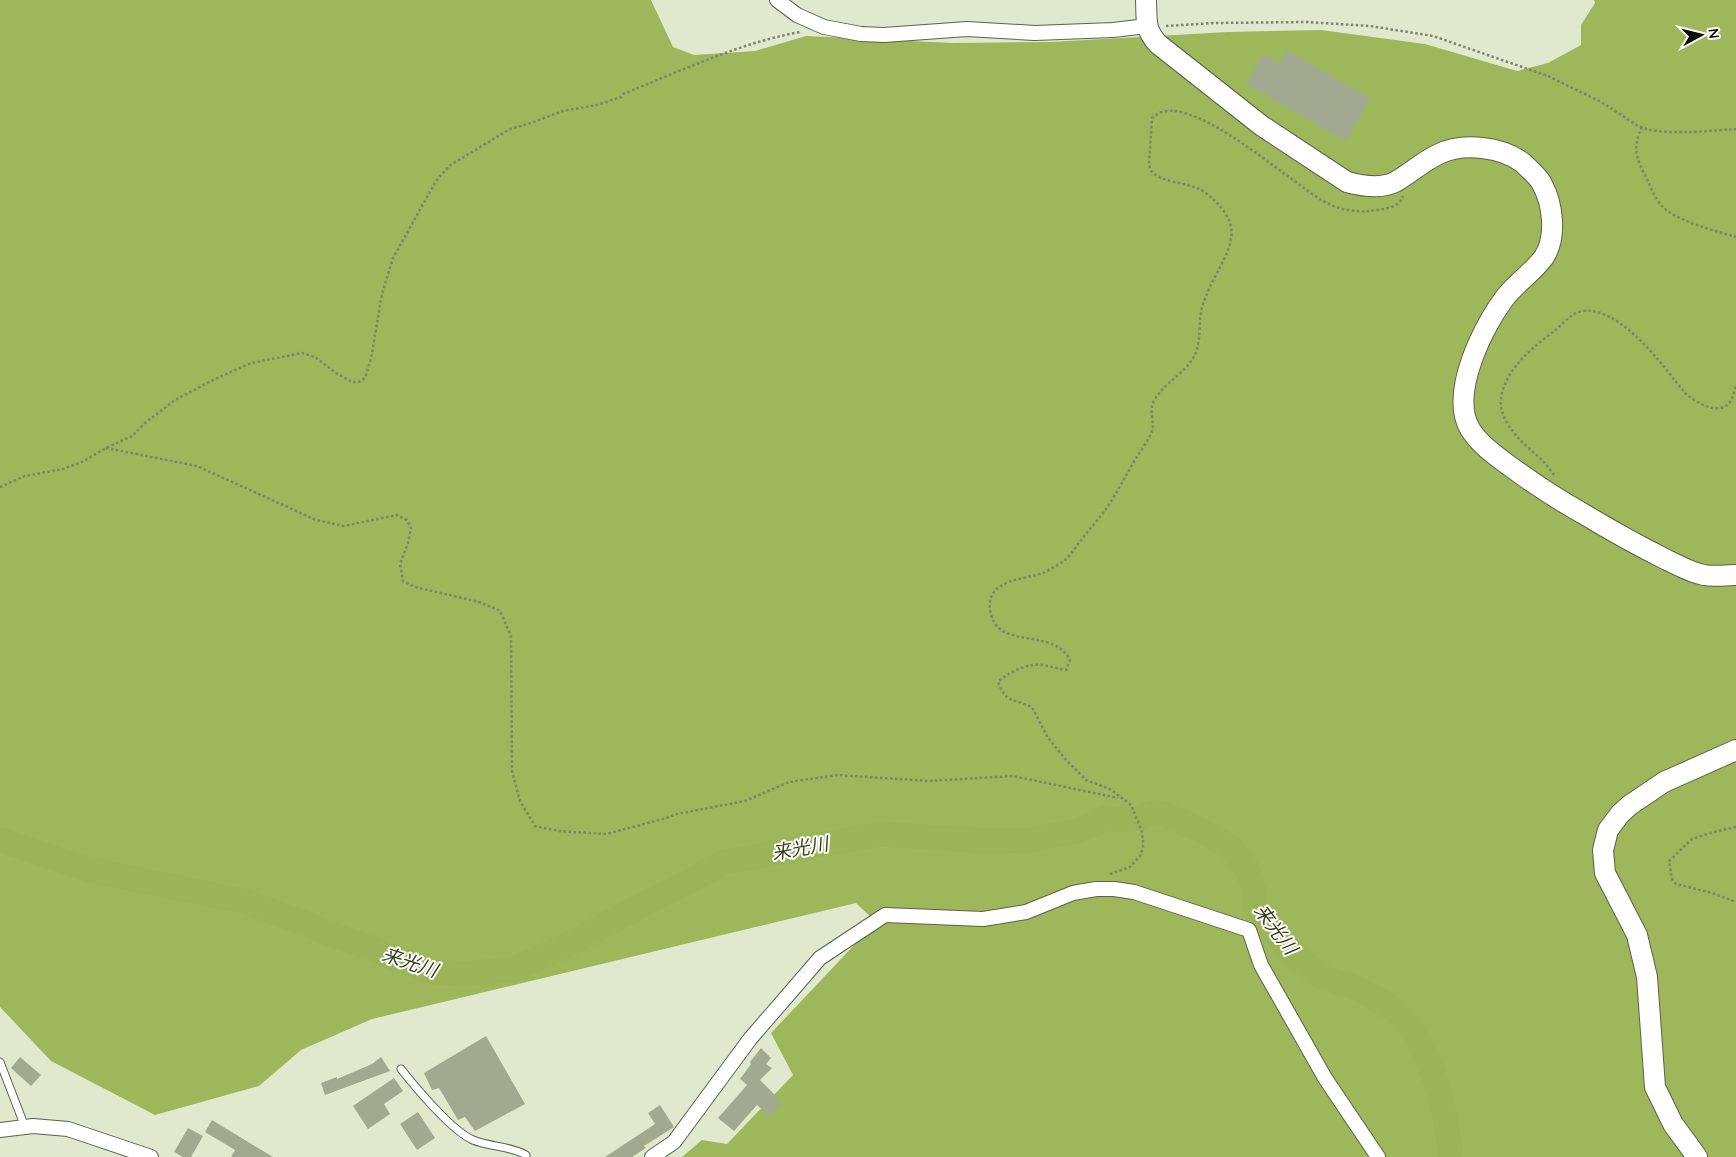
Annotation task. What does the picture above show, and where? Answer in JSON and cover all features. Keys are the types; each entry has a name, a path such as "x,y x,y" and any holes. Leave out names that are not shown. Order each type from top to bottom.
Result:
{"street":[{"path":"777,0 797,14 824,28 860,34 884,35 967,29 1036,33 1113,30 1147,26"},
{"path":"1146,0 1147,26 1150,35 1158,44 1262,126 1348,182 1374,186 1394,183 1442,152 1466,147 1500,150 1522,162 1542,182 1550,204 1552,220 1550,244 1544,257 1508,294 1489,321 1466,377 1463,403 1469,428 1484,447 1554,497 1627,540 1679,566 1704,576 1736,575"},
{"path":"1697,1157 1673,1124 1655,1087 1647,977 1637,935 1605,874 1603,850 1608,830 1620,814 1630,806 1664,782 1736,750"},
{"path":"652,1157 674,1142 750,1039 820,958 885,915 983,919 1026,912 1073,893 1096,889 1114,889 1134,892 1249,930 1261,965 1325,1078 1378,1157"},
{"path":"0,1130 33,1126 68,1129 151,1157"}],"lane":[{"path":"0,1062 25,1127"},
{"path":"401,1069 416,1089 464,1135 501,1148 516,1150 526,1155 526,1157"}],"path":[{"path":"1147,26 1307,22 1370,26 1433,36 1548,76 1603,103 1642,127 1667,132 1736,129"},
{"path":"0,486 25,476 63,470 84,461 132,436 145,423 175,400 251,363 302,354 315,357 336,373 352,382 359,382 365,378 372,359 382,294 393,258 436,181 449,166 510,129 562,111 597,105 621,97 624,94 739,48 778,36 824,28"},
{"path":"1105,876 1130,867 1140,856 1143,841 1140,826 1130,805 1110,788 1086,780 1067,761 1048,738 1032,706 1010,699 1003,694 998,682 1005,675 1027,666 1040,664 1066,670 1070,660 1067,653 1052,643 1002,632 993,619 990,610 990,599 998,587 1018,578 1043,573 1065,560 1122,485 1152,430 1152,406 1154,400 1162,388 1179,374 1192,359 1199,343 1201,312 1213,280 1224,259 1230,239 1231,227 1225,212 1209,195 1196,187 1163,179 1152,172 1149,165 1152,118 1161,112 1172,110 1195,117 1249,148 1324,202 1351,212 1393,208 1402,200 1409,172"},
{"path":"1642,127 1637,137 1636,158 1663,208 1686,220 1736,237"},
{"path":"1554,497 1557,480 1549,468 1520,440 1509,425 1502,414 1501,395 1505,383 1528,352 1574,314 1584,310 1595,311 1608,315 1627,328 1685,393 1694,401 1706,407 1722,407 1730,402 1736,386"},
{"path":"106,448 197,466 316,520 344,526 396,515 407,520 411,528 408,543 400,564 403,581 415,587 479,602 500,611 507,624 511,636 512,771 520,801 535,826 558,831 606,834 677,814 745,801 789,782 837,775 929,781 1013,776 1120,798"},
{"path":"1736,827 1692,839 1669,861 1672,879 1676,884 1712,893 1736,902"}],"green space":[{"path":"0,0 651,0 673,47 694,55 755,51 806,36 952,43 1050,42 1228,32 1321,30 1425,44 1517,71 1548,63 1581,45 1581,25 1595,3 1594,0 1736,0 1736,1157 682,1157 702,1140 727,1144 793,1075 771,1033 876,922 856,903 372,1019 301,1050 259,1086 155,1115 51,1061 0,1007"}],"building":[{"path":"1287,50 1370,98 1346,141 1246,84 1263,54 1280,64"},
{"path":"486,1036 525,1104 475,1131 465,1117 458,1120 439,1088 432,1090 424,1073"},
{"path":"761,1048 771,1058 766,1064 772,1068 760,1080 782,1102 770,1117 757,1105 734,1131 718,1118 747,1085 740,1079"},
{"path":"20,1057 41,1075 31,1086 11,1068"},
{"path":"381,1057 390,1071 325,1095 321,1083 337,1077 337,1079 372,1064"},
{"path":"394,1078 403,1091 384,1104 390,1114 368,1129 353,1106"},
{"path":"660,1105 674,1127 644,1146 646,1148 632,1157 605,1157 655,1124 648,1113"},
{"path":"418,1112 435,1138 417,1150 400,1124"},
{"path":"212,1120 273,1157 231,1157 235,1150 205,1132"},
{"path":"188,1128 203,1136 191,1157 183,1157 174,1152"}],"waterway":[{"name":"来光川","path":"0,840 95,871 248,902 432,972 465,974 515,969 569,944 725,862 880,834 986,841 1030,840 1075,831 1095,824 1104,818 1121,820 1138,818 1154,813 1163,814 1207,833 1231,848 1248,870 1254,890 1255,906 1270,928 1298,959 1326,979 1361,990 1395,1010 1413,1029 1434,1075 1445,1116 1451,1157"}]}
